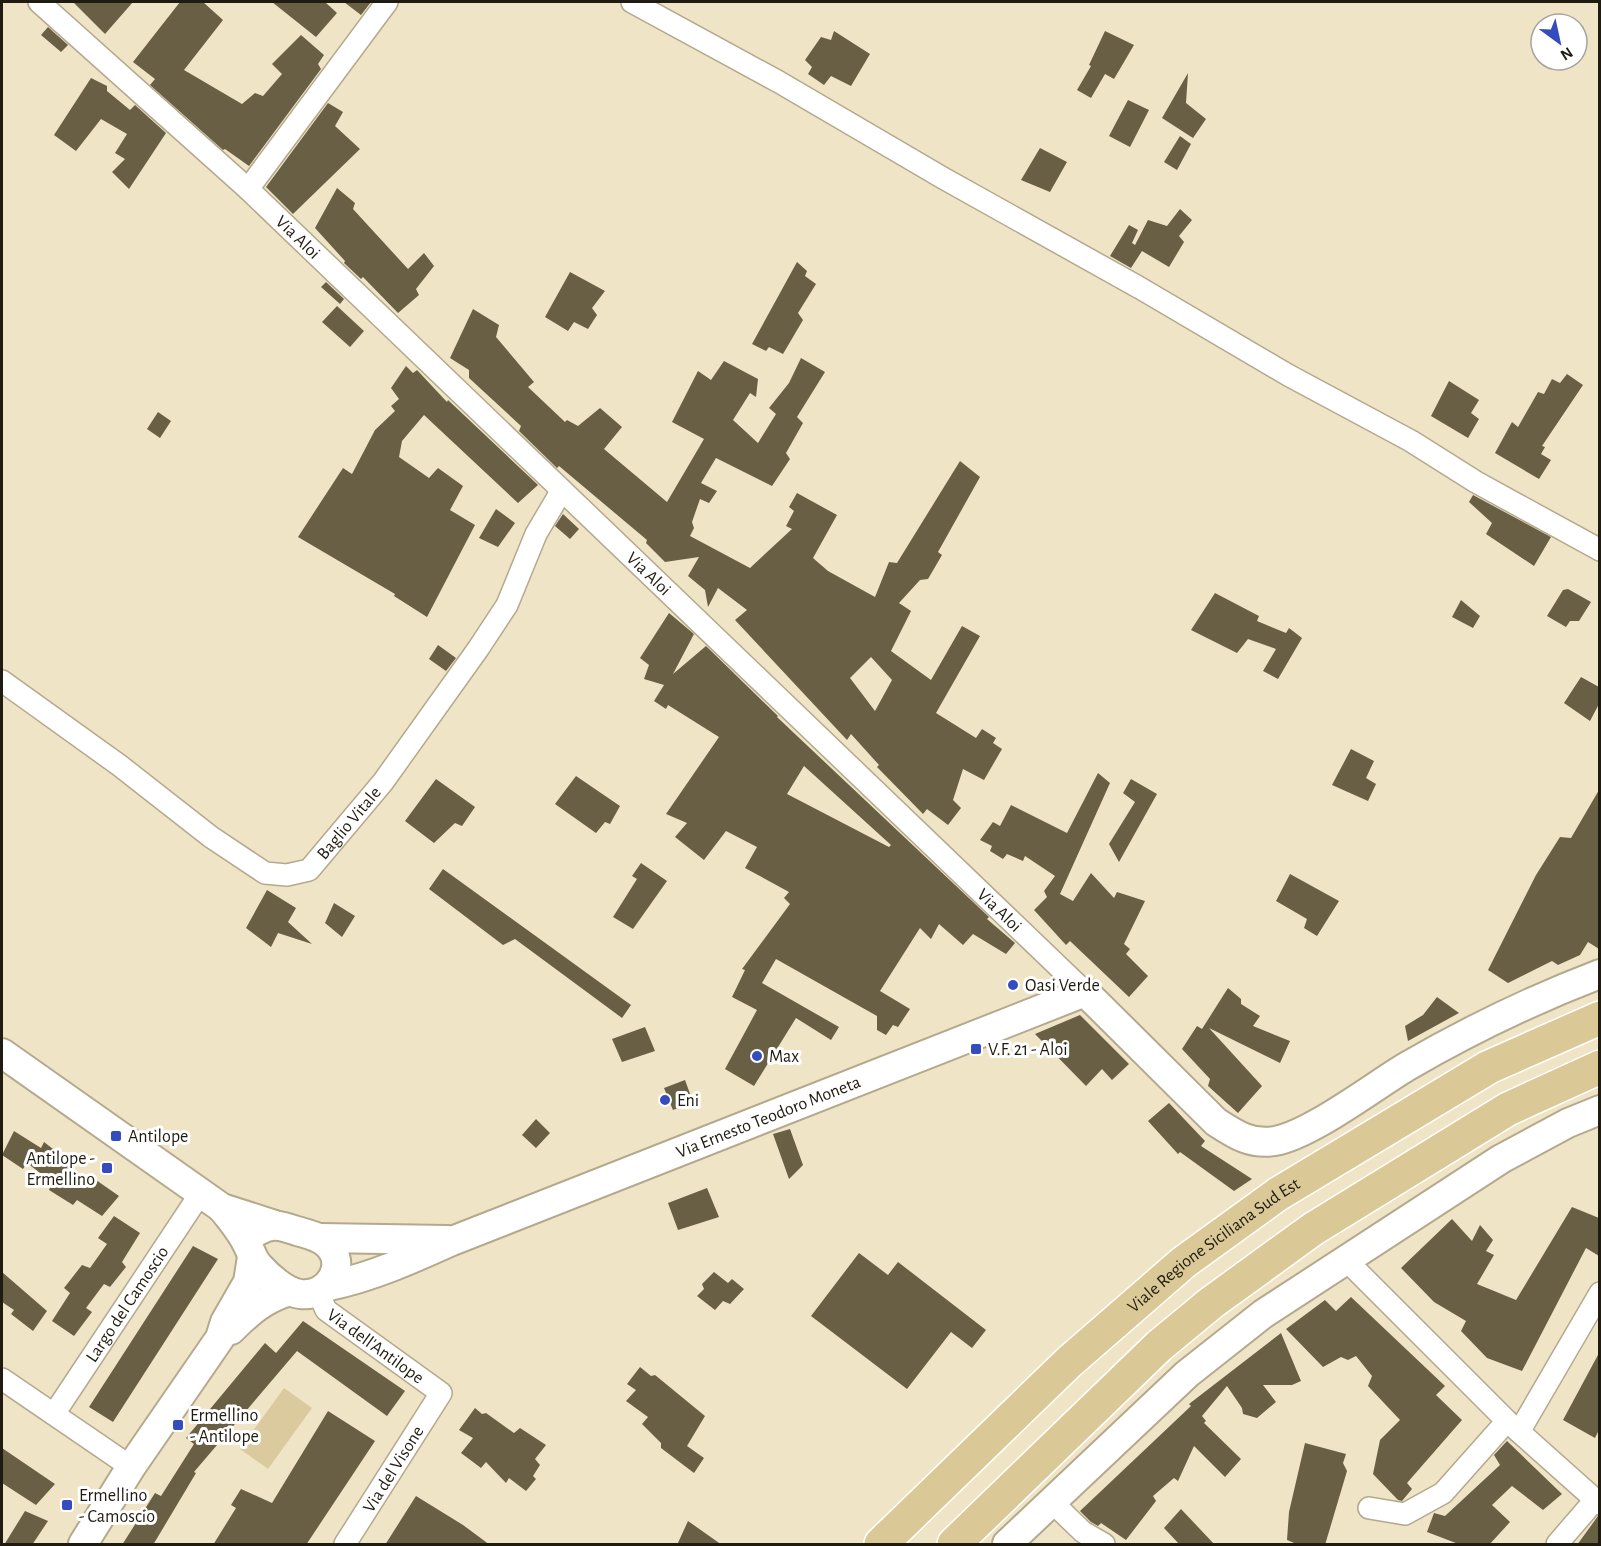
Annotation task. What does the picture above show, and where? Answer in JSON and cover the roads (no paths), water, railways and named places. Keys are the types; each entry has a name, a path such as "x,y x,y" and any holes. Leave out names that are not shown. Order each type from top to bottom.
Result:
{"main road":[{"name":"Viale Regione Siciliana Sud Est","path":"881,1545 1069,1362 1184,1262 1278,1194 1489,1067 1599,1018"},
{"path":"954,1545 1159,1346 1211,1303 1313,1229 1498,1115 1599,1067"}],"street":[{"name":"Via Aloi","path":"39,2 248,189 1085,992 1216,1122 1239,1137 1256,1143 1298,1134 1464,1035 1542,996 1599,974"},
{"path":"248,189 387,2"},
{"path":"632,2 779,82 1288,375 1411,441 1476,482 1599,550"},
{"name":"Baglio Vitale","path":"2,681 119,765 211,837 265,873 287,875 309,870 382,782 478,649 507,605 536,534 562,490"},
{"name":"Via Ernesto Teodoro Moneta","path":"220,1338 256,1306 272,1296 357,1280 452,1240 1085,992"},
{"path":"5,1063 211,1201 250,1252 312,1290 334,1277 335,1257 332,1249 320,1238"},
{"path":"1007,1545 1186,1374 1263,1314 1345,1258 1501,1159 1568,1123 1599,1110"},
{"name":"Via Ernesto Teodoro Moneta","path":"211,1201 275,1225 320,1238 452,1240"},
{"name":"Largo del Camoscio","path":"54,1414 211,1201"},
{"path":"83,1545 131,1467 220,1338 225,1322 248,1282 250,1240 257,1232 275,1225"},
{"path":"1345,1258 1513,1426 1597,1502 1557,1545"},
{"name":"Via dell'Antilope","path":"312,1290 326,1310 441,1393"},
{"path":"1370,1508 1406,1514 1443,1493 1513,1426 1599,1293"},
{"path":"2,1379 131,1467"},
{"name":"Via del Visone","path":"345,1545 441,1393"},
{"path":"1052,1502 1083,1532 1104,1545"}],"place":[{"name":"Oasi Verde","path":"1013,985"},
{"name":"V.F. 21 - Aloi","path":"976,1049"},
{"name":"Max","path":"757,1056"},
{"name":"Eni","path":"665,1100"},
{"name":"Antilope","path":"116,1136"},
{"name":"Antilope - Ermellino","path":"107,1168"},
{"name":"Ermellino - Antilope","path":"178,1425"},
{"name":"Ermellino - Camoscio","path":"67,1505"}]}
